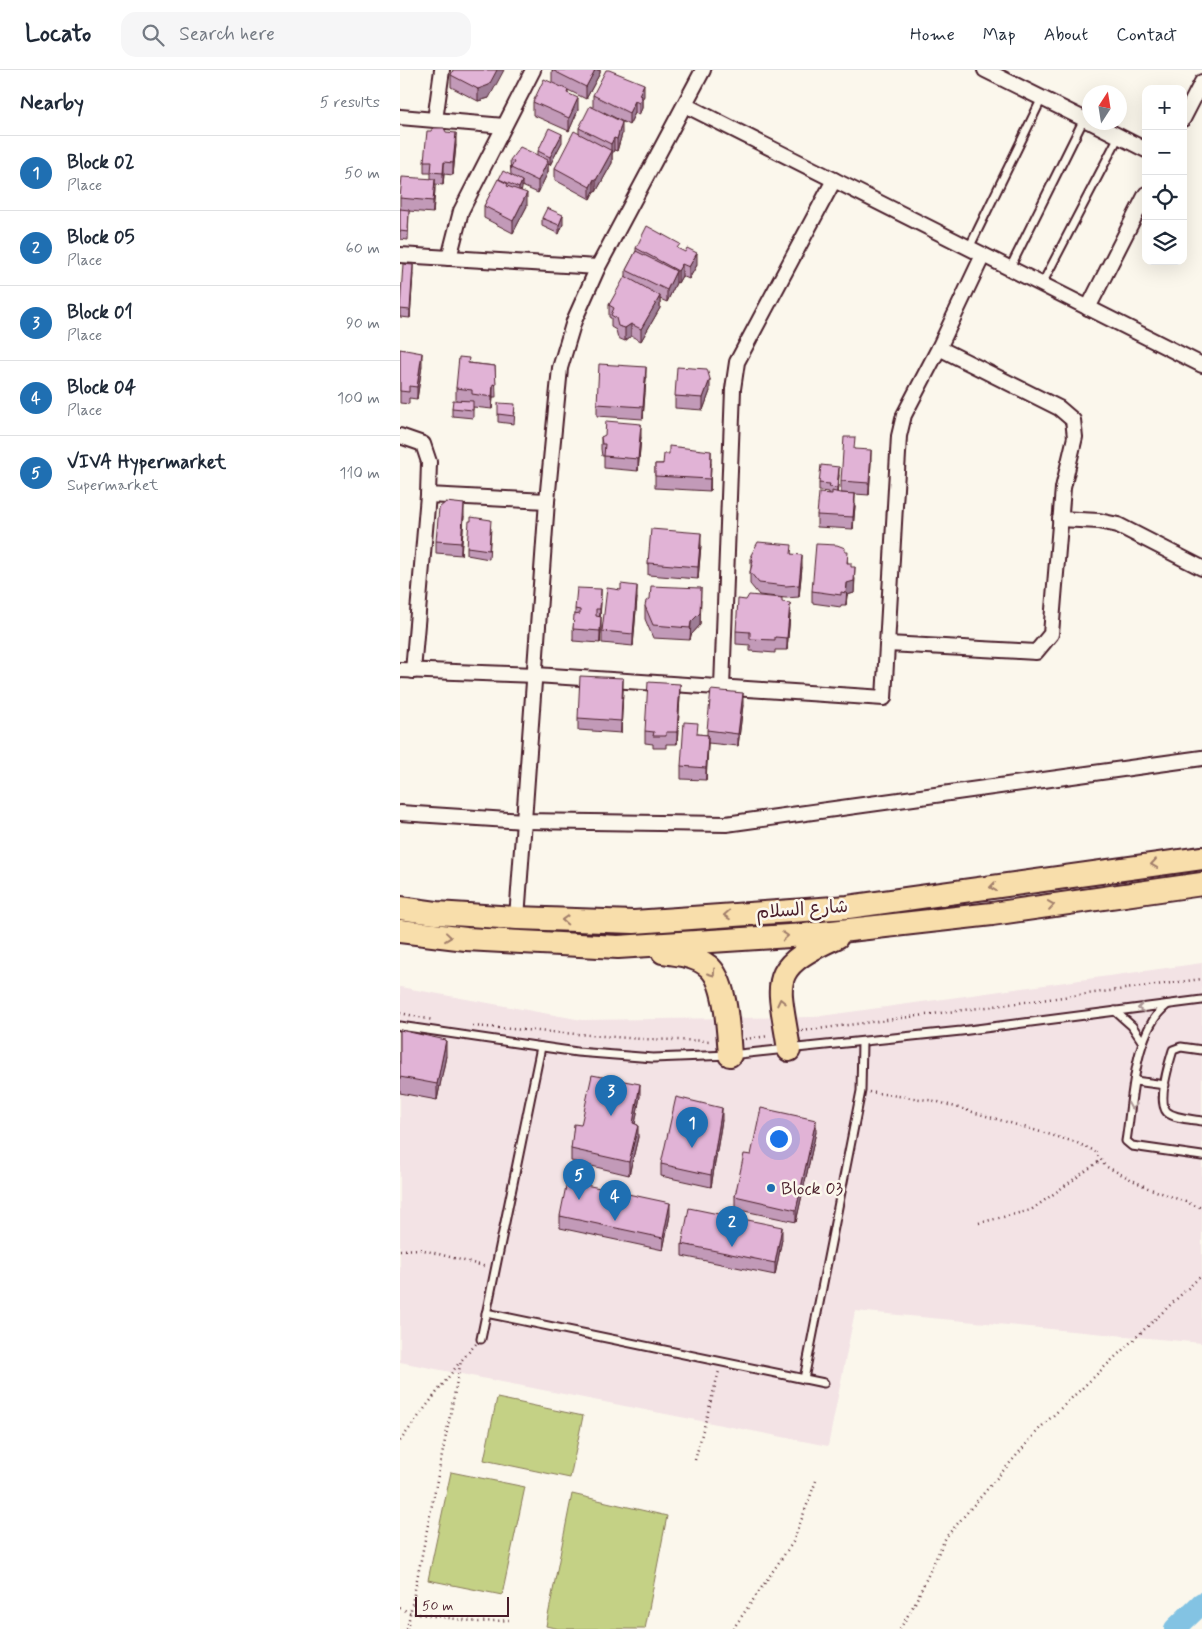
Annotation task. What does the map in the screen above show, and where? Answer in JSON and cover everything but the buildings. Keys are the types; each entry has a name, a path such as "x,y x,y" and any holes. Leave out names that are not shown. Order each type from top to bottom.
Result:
{"main road":[{"name":"شارع السلام","path":"400,908 436,913 517,918 634,922 848,906 1202,858"},
{"name":"شارع السلام","path":"400,931 466,939 618,947 805,935 992,914 1202,884"},
{"path":"789,1050 779,993 786,970 804,953 855,929"},
{"path":"618,947 691,957 709,966 719,982 730,1055"}],"street":[{"path":"435,120 442,70"},
{"path":"449,258 460,211 533,70"},
{"path":"517,918 536,675 547,501 560,368 574,321 598,267 703,70"},
{"path":"985,70 1082,118"},
{"path":"1187,111 1202,82"},
{"path":"685,105 1202,365"},
{"path":"400,117 504,126"},
{"path":"1107,130 1142,148"},
{"path":"722,687 732,390 737,362 834,180"},
{"path":"1088,308 1142,202"},
{"path":"400,436 423,444 429,462 428,495 407,671 536,675 884,698 899,436 904,415 939,348 983,255"},
{"path":"400,256 598,267"},
{"path":"888,644 1036,652 1051,634 1063,488 1075,437 1073,420 1059,408 939,348"},
{"path":"428,495 547,501"},
{"path":"1060,519 1099,520 1118,525 1202,568"},
{"path":"400,813 524,821 726,824 1202,758"}],"lane":[{"path":"969,248 1042,98"},
{"path":"1010,268 1083,130"},
{"path":"1042,284 1119,136"},
{"path":"400,1026 541,1048 654,1058 730,1055 789,1050 1202,1000"},
{"path":"1168,1004 1156,1014 1142,1041 1126,1141 1128,1144 1202,1156"},
{"path":"1115,1011 1132,1026 1142,1041"},
{"path":"804,1379 861,1091 862,1042"},
{"path":"1202,1050 1181,1047 1173,1050 1162,1104 1167,1112 1202,1121"},
{"path":"481,1339 541,1048"},
{"path":"1135,1081 1165,1085"},
{"path":"486,1313 824,1383"}],"path":[{"path":"861,1091 935,1101 1075,1142 1094,1151 1105,1166 1148,1188 1202,1208"},
{"path":"979,1223 1031,1210 1101,1160"},
{"path":"400,1250 420,1249 496,1269"},
{"path":"900,1629 915,1604 946,1536 1041,1427 1202,1275"},
{"path":"400,1441 460,1361 481,1339"},
{"path":"407,1629 460,1361"},
{"path":"695,1460 722,1362"},
{"path":"733,1629 792,1542 816,1482"},
{"path":"400,1608 410,1613 479,1622 509,1620"}],"shaded area":[{"path":"1202,963 1202,1343 855,1311 828,1446 400,1362 400,987 582,1020 814,1017"}],"green space":[{"path":"497,1398 583,1416 570,1478 484,1460"},
{"path":"451,1472 525,1487 502,1595 428,1580"},
{"path":"572,1494 667,1516 645,1629 559,1629 546,1626"}],"waterway":[{"path":"1175,1629 1202,1603"}],"place":[{"name":"Block 01","path":"611,1116"},
{"name":"Block 02","path":"692,1148"},
{"name":"Block 03","path":"771,1188"},
{"name":"VIVA Hypermarket","path":"579,1200"},
{"name":"Block 04","path":"615,1221"},
{"name":"Block 05","path":"732,1247"}]}
